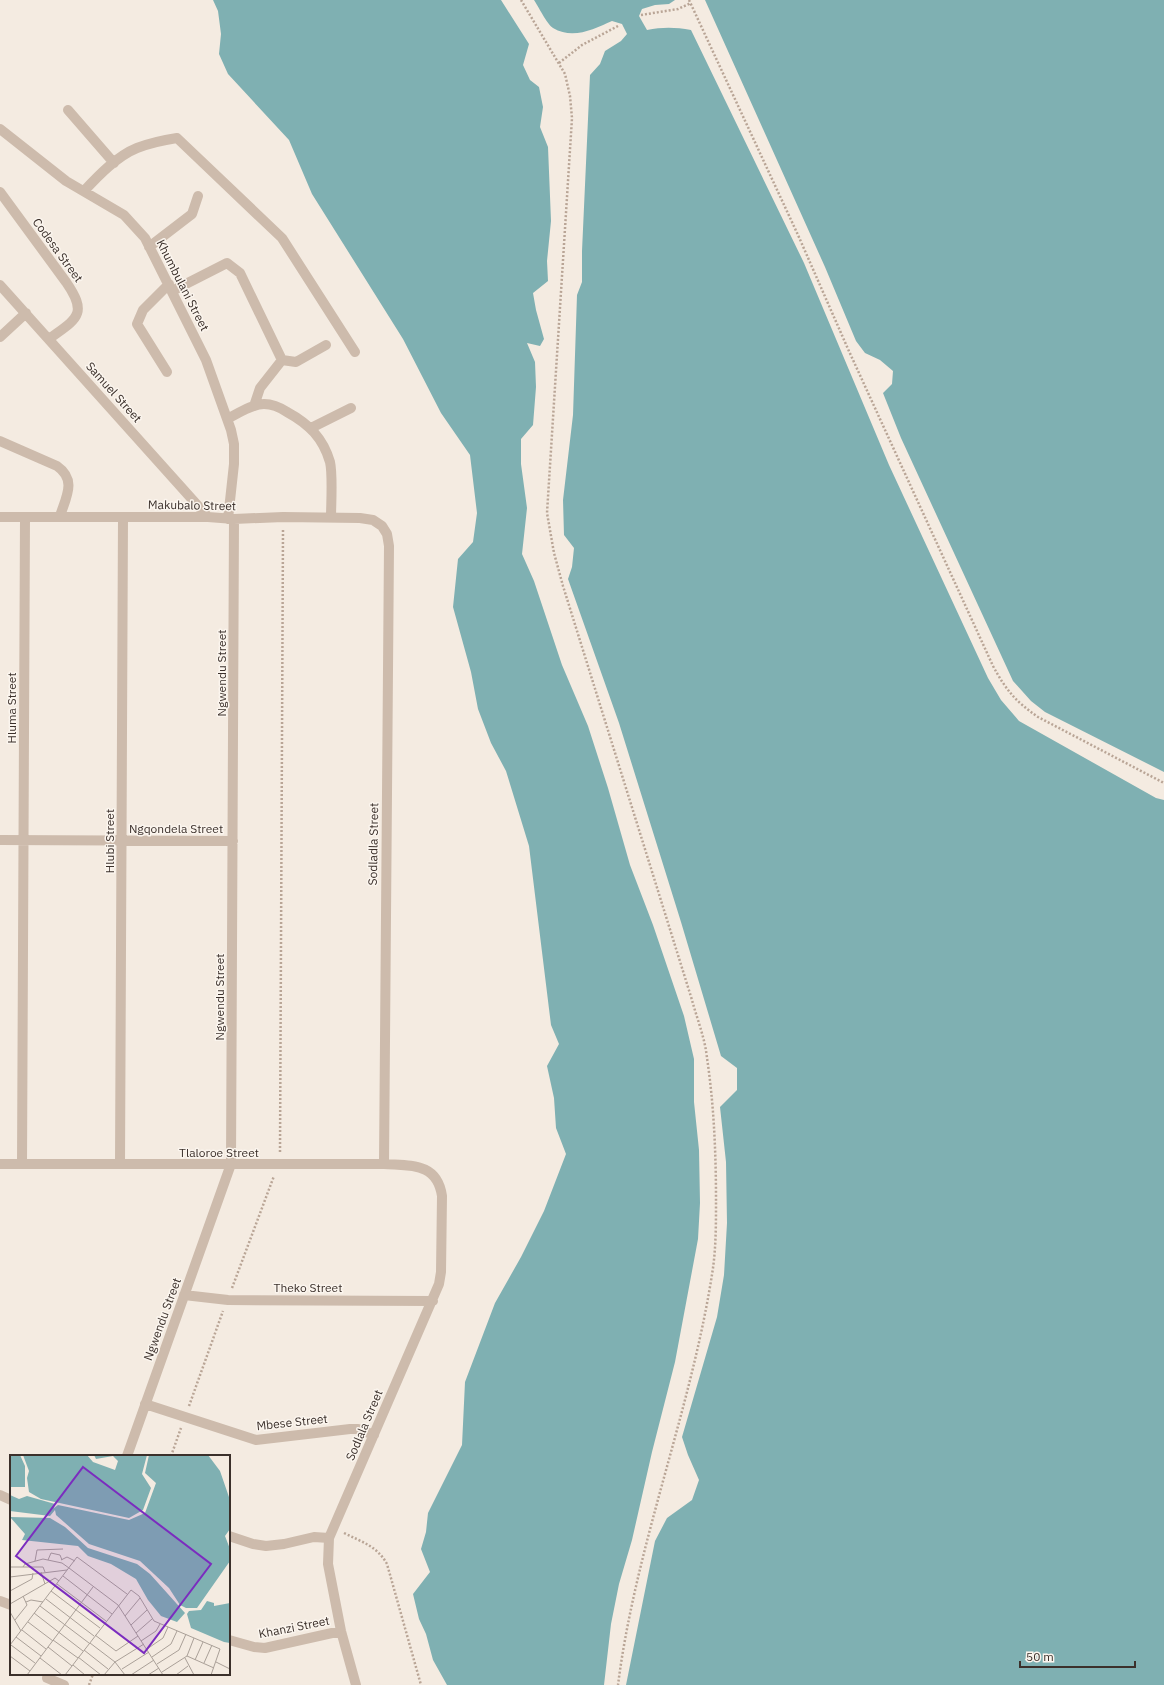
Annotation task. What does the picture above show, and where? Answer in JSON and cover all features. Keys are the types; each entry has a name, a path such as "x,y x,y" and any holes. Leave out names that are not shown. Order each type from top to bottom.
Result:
{"street":[{"path":"68,110 114,163"},
{"name":"Khumbulani Street","path":"0,129 66,181 124,215 145,238 206,360 227,419 234,444 231,519"},
{"path":"84,192 97,177 114,163 136,149 155,142 177,138 282,238 355,352"},
{"name":"Codesa Street","path":"0,192 70,288 78,302 77,316 74,320 49,339"},
{"path":"149,247 192,214 198,196"},
{"path":"168,372 137,324 143,310 170,287 227,263 240,273 282,360"},
{"name":"Samuel Street","path":"0,285 208,517"},
{"path":"0,337 26,313"},
{"path":"282,360 296,362 326,345"},
{"path":"254,406 260,388 282,360"},
{"path":"227,419 254,406 265,404 279,407 303,421 311,428 324,446 330,464 331,518"},
{"path":"311,428 351,408"},
{"path":"0,441 65,471 68,477 68,490 60,516"},
{"name":"Makubalo Street","path":"0,517 208,517 231,519 283,517 331,518 373,520 382,526"},
{"name":"Hluma Street","path":"22,1164 25,517"},
{"name":"Hlubi Street","path":"120,1164 123,517"},
{"name":"Ngwendu Street","path":"127,1455 231,1164 233,841 231,519"},
{"name":"Sodladla Street","path":"382,526 389,546 384,1164"},
{"name":"Ngqondela Street","path":"0,840 233,841"},
{"name":"Tlaloroe Street","path":"0,1164 384,1164 417,1166 427,1170 435,1177"},
{"name":"Sodlala Street","path":"356,1685 341,1631 328,1564 329,1538 438,1284 441,1272 442,1213 440,1185 435,1177"},
{"name":"Theko Street","path":"184,1294 228,1300 432,1301"},
{"name":"Mbese Street","path":"145,1404 256,1440 350,1429 358,1429 374,1435"},
{"path":"0,1495 10,1500"},
{"path":"230,1536 253,1544 266,1546 284,1544 314,1536 329,1538"},
{"path":"0,1601 10,1605"},
{"name":"Khanzi Street","path":"230,1640 254,1647 265,1648 341,1631"},
{"path":"46,1679 64,1685"}],"path":[{"path":"521,0 565,74 570,96 572,118 547,513 554,552 563,586 692,1000 707,1056 716,1166 714,1266 705,1315 666,1474 635,1590 618,1685"},
{"path":"641,15 678,9 690,2 795,228 848,349 993,666 1007,690 1023,707 1038,717 1164,783"},
{"path":"559,64 582,45 618,26"},
{"path":"171,1455 278,1165 280,1154 283,517"},
{"path":"329,1538 342,1532 370,1545 381,1554 387,1564 393,1582 421,1685"},
{"path":"89,1685 93,1675"}],"water":[{"path":"213,0 501,0 529,44 523,65 530,80 539,87 543,107 540,127 548,147 551,221 547,261 548,281 533,293 544,339 540,346 527,343 535,362 536,387 533,425 521,439 521,464 527,508 522,554 534,581 562,665 588,726 608,788 630,865 653,925 684,1016 694,1059 694,1102 699,1150 700,1203 698,1239 675,1362 652,1452 632,1540 619,1584 611,1624 604,1685 447,1685 433,1660 426,1634 419,1619 413,1594 430,1572 421,1549 426,1532 428,1513 462,1445 465,1382 495,1303 521,1257 544,1211 566,1154 556,1128 554,1098 547,1066 559,1044 551,1025 529,846 506,771 491,743 478,709 471,672 453,607 458,559 473,542 477,513 470,455 441,413 403,339 312,194 289,140 228,74 219,54 221,34 218,11"},
{"path":"534,0 675,0 669,4 655,5 642,9 639,16 647,30 658,28 679,28 691,30 804,263 889,465 988,678 1001,700 1019,721 1156,798 1164,800 1164,1685 626,1685 655,1541 667,1518 692,1500 699,1480 682,1437 717,1317 724,1275 727,1223 726,1162 720,1107 737,1090 737,1068 721,1056 619,723 568,579 572,567 574,548 564,535 563,500 573,415 577,295 582,282 590,75 600,64 605,51 621,41 627,34 622,24 612,21 583,32 568,33 561,31 551,26"},
{"path":"705,0 1164,0 1164,772 1045,712 1031,701 1013,681 901,438 883,393 892,384 893,371 880,360 865,353 856,341 825,267"}]}
